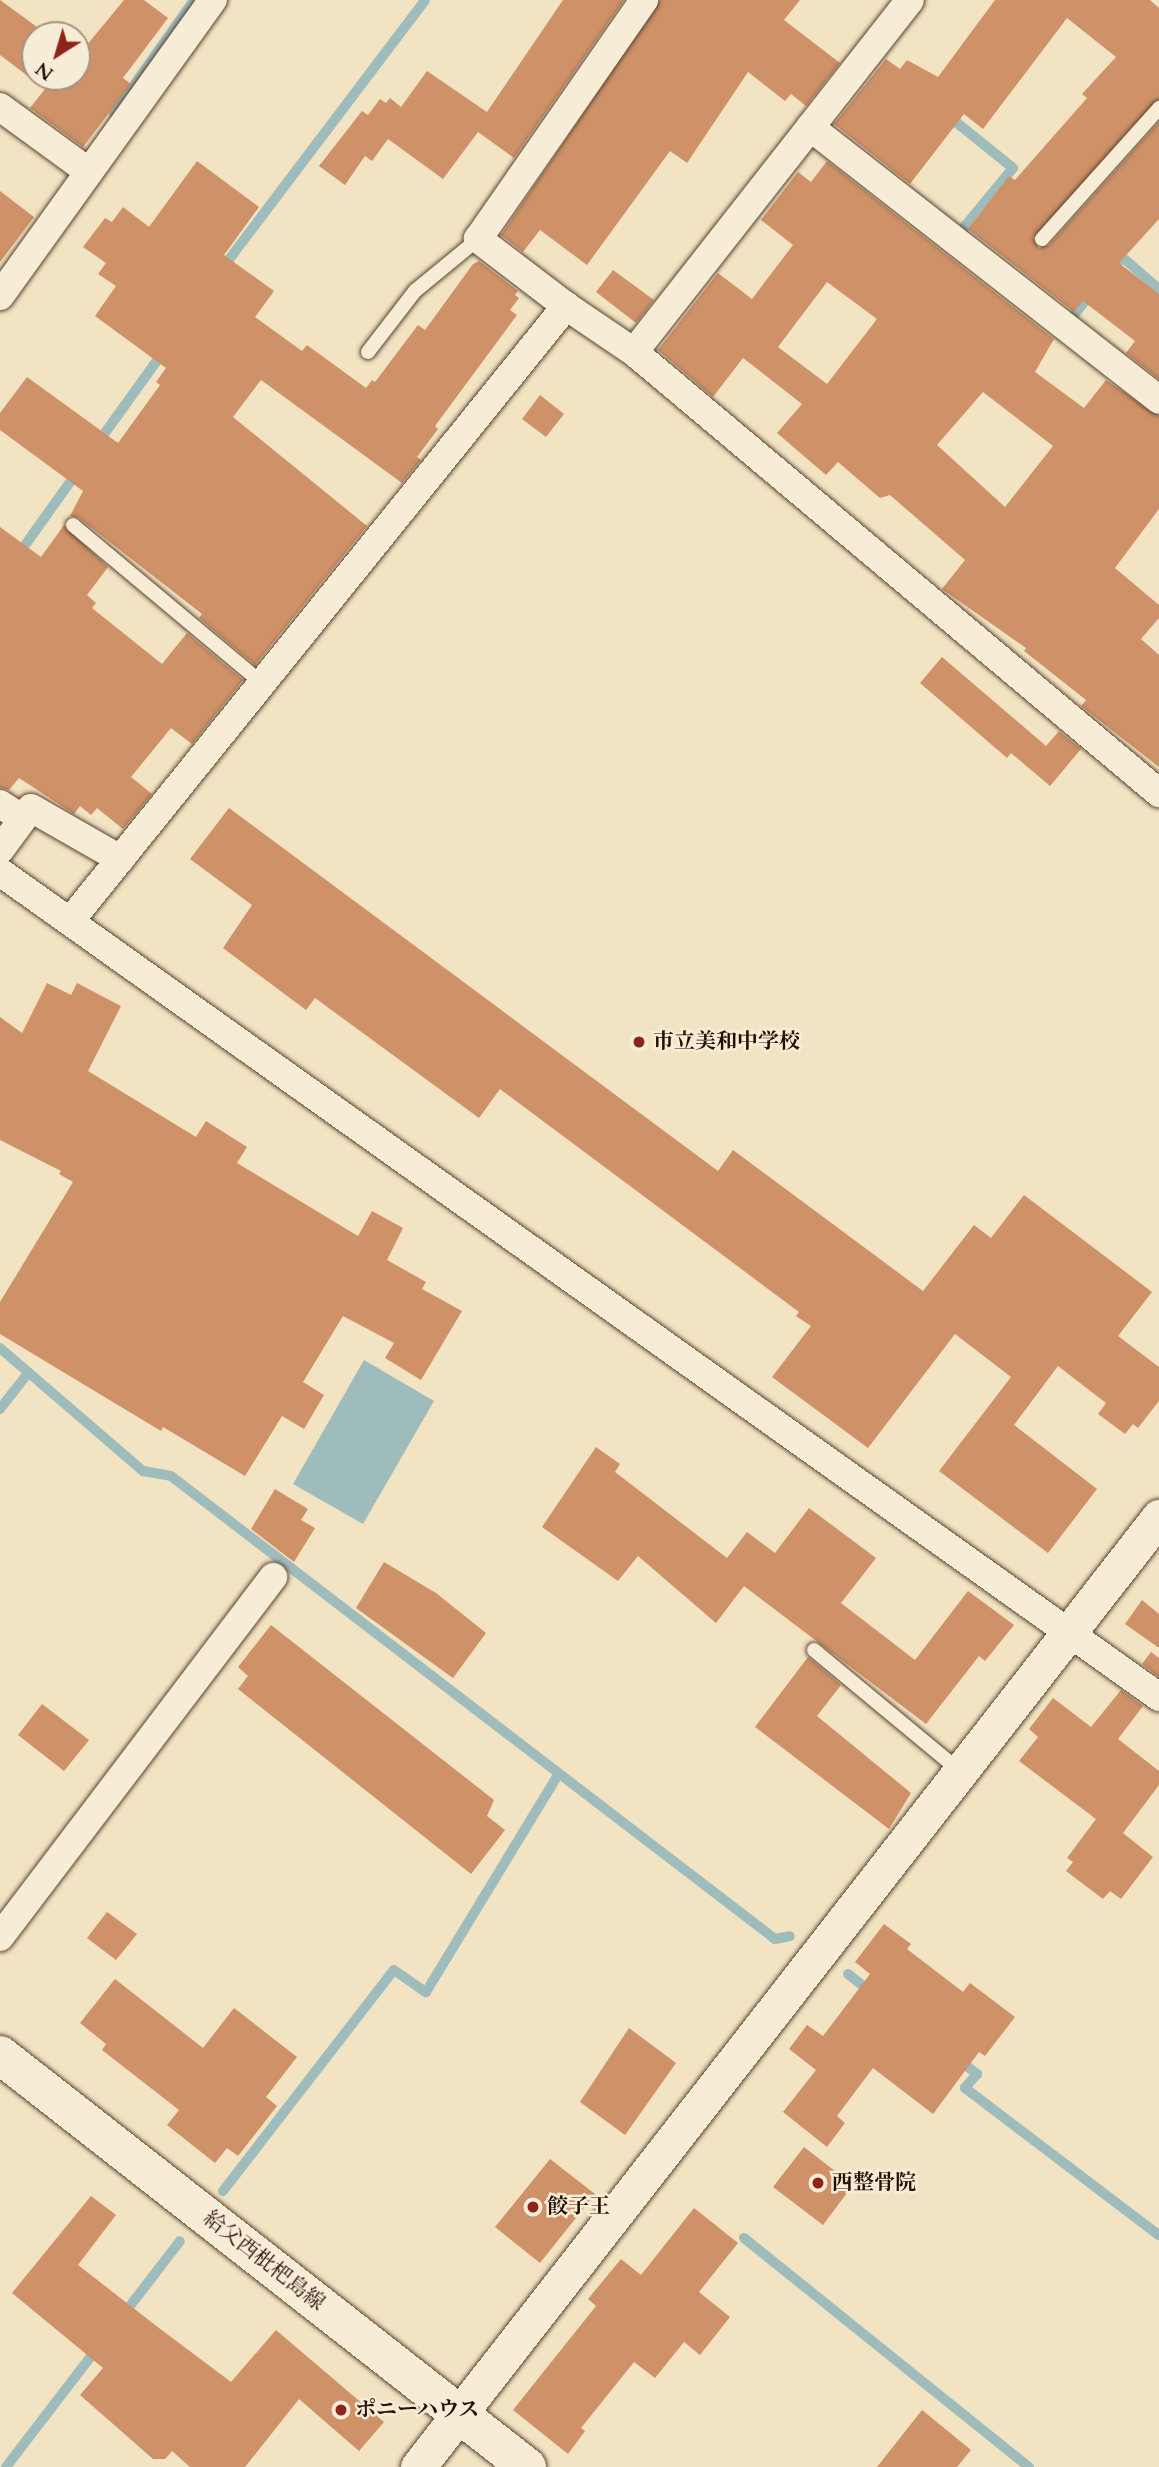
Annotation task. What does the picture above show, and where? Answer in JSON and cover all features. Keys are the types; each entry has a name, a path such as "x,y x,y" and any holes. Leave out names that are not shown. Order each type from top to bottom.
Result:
{"main road":[{"name":"給父西枇杷島線","path":"0,2055 527,2467"}],"street":[{"path":"0,296 213,0"},
{"path":"644,0 478,239 566,306 634,352 1158,790"},
{"path":"634,352 909,0"},
{"path":"0,107 89,172"},
{"path":"810,127 1159,400"},
{"path":"71,920 566,306"},
{"path":"0,850 12,812 31,808 120,859"},
{"path":"0,872 71,920 894,1511 1071,1631 1159,1697"},
{"path":"418,2467 1159,1517"},
{"path":"0,1937 273,1577"}],"lane":[{"path":"1042,239 1159,108"},
{"path":"368,352 415,291 478,239"},
{"path":"73,524 262,683"},
{"path":"814,1650 961,1772"}],"water":[{"path":"364,1360 434,1401 363,1524 293,1484"}],"building":[{"path":"0,0 29,21 21,21 21,71 0,55"},
{"path":"124,0 144,0 168,18 123,78 131,84 83,147 30,108 43,91 91,91 91,40"},
{"path":"563,0 624,0 514,158 478,132 443,179 388,139 372,161 365,156 345,185 319,166 362,111 368,115 380,99 386,103 390,98 401,107 427,71 487,112"},
{"path":"660,0 800,0 784,20 840,63 806,106 791,94 785,101 748,72 687,163 670,151 587,265 540,230 523,252 501,235"},
{"path":"995,0 1150,0 1159,8 1159,99 1033,238 1039,248 1049,245 1159,122 1159,219 1119,263 1159,294 1159,379 1126,353 1135,341 1083,301 1074,312 968,229 1009,176 1015,180 1087,98 1082,94 1116,57 1067,18 983,129 964,114 910,184 834,124 886,59 900,69 907,60 938,77"},
{"path":"197,161 259,207 224,255 274,291 255,317 302,351 307,345 366,388 372,380 375,382 418,325 425,330 473,264 479,261 518,291 515,295 519,298 510,310 517,315 435,426 438,429 417,457 421,460 402,483 261,380 233,417 367,526 255,665 199,618 202,614 79,518 70,516 83,491 0,430 0,413 27,377 118,443 160,385 156,382 166,368 95,316 116,286 98,274 106,263 83,247 105,218 112,222 123,207 149,227"},
{"path":"827,161 1054,339 1035,372 1084,408 1106,380 1159,416 1159,509 1115,568 1159,605 1159,618 1141,639 1159,655 1159,767 1081,706 1086,700 1024,651 1026,648 942,589 965,560 890,495 880,498 838,462 826,475 777,433 802,404 743,358 713,397 658,350 718,273 752,299 793,245 761,220 798,172 811,182","holes":["827,282 877,319 827,384 778,347","983,392 1053,446 1005,507 937,445"]},
{"path":"0,191 34,217 0,262"},
{"path":"613,270 654,300 636,323 596,292"},
{"path":"540,395 564,414 546,437 522,419"},
{"path":"64,525 108,567 87,595 96,603 92,608 162,664 187,633 243,680 192,744 171,728 131,777 152,794 123,829 97,808 91,815 80,806 74,814 19,778 9,790 0,788 0,527 41,557"},
{"path":"942,657 1046,746 1059,731 1081,749 1050,786 1011,753 1007,758 920,683"},
{"path":"229,808 718,1171 733,1150 923,1291 974,1225 991,1238 1024,1195 1152,1292 1118,1336 1159,1367 1159,1401 1138,1428 1133,1424 1125,1434 1098,1414 1106,1403 1058,1366 1014,1425 1097,1489 1048,1553 939,1471 1011,1377 955,1334 868,1448 772,1377 811,1326 796,1316 799,1312 500,1089 479,1118 315,998 306,1010 223,948 252,905 190,859"},
{"path":"47,983 71,995 77,983 121,1006 88,1071 196,1137 206,1121 247,1147 237,1163 358,1236 372,1211 403,1228 387,1260 426,1282 422,1289 462,1311 421,1380 385,1358 394,1343 343,1316 303,1382 324,1395 304,1429 282,1416 245,1476 163,1427 161,1431 0,1334 0,1302 73,1182 59,1174 61,1171 0,1140 0,1017 22,1033"},
{"path":"596,1447 620,1464 615,1472 727,1558 747,1532 775,1553 809,1508 876,1558 841,1603 915,1660 968,1591 1014,1625 985,1661 979,1656 926,1724 744,1586 716,1623 638,1556 618,1581 542,1527"},
{"path":"275,1489 308,1509 301,1520 315,1528 294,1562 251,1529"},
{"path":"384,1562 436,1593 486,1633 453,1678 356,1608"},
{"path":"1142,1600 1159,1614 1159,1648 1125,1624"},
{"path":"271,1625 494,1800 487,1816 505,1830 471,1874 238,1689 248,1676 238,1667"},
{"path":"1151,1652 1159,1658 1159,1677 1142,1664"},
{"path":"808,1657 841,1685 817,1716 911,1793 889,1829 755,1727"},
{"path":"1121,1690 1143,1706 1118,1739 1159,1771 1159,1785 1123,1833 1153,1857 1121,1899 1110,1891 1103,1899 1066,1871 1073,1862 1067,1858 1096,1819 1019,1761 1038,1737 1029,1729 1053,1698 1091,1727"},
{"path":"42,1704 89,1740 64,1771 18,1735"},
{"path":"107,1912 137,1934 116,1960 87,1938"},
{"path":"884,1924 911,1944 907,1949 963,1992 970,1983 1015,2017 985,2056 979,2052 933,2114 873,2068 837,2116 845,2123 827,2147 783,2112 816,2070 789,2049 807,2025 823,2036 870,1974 855,1962"},
{"path":"115,1979 203,2048 234,2008 297,2057 266,2097 277,2106 238,2156 227,2148 215,2163 167,2125 179,2110 102,2050 106,2044 80,2023"},
{"path":"629,2028 676,2063 625,2135 580,2102"},
{"path":"804,2147 853,2185 823,2225 773,2187"},
{"path":"550,2159 595,2194 540,2263 495,2227"},
{"path":"91,2196 116,2215 78,2265 159,2328 231,2382 276,2330 384,2422 359,2451 299,2399 245,2467 190,2467 172,2451 165,2459 153,2459 80,2395 103,2368 12,2293"},
{"path":"694,2208 738,2243 699,2292 730,2317 700,2355 684,2342 655,2378 634,2362 581,2428 585,2431 568,2454 513,2410 596,2306 588,2299 621,2259 641,2275"},
{"path":"922,2410 971,2450 957,2467 877,2467"}],"waterway":[{"path":"114,114 194,0"},
{"path":"221,270 425,0"},
{"path":"946,114 1013,168 960,232 967,237"},
{"path":"1115,266 1122,257 1159,289"},
{"path":"1064,314 1071,319 1093,291"},
{"path":"97,444 163,352"},
{"path":"18,555 78,471"},
{"path":"0,1348 143,1471 171,1476 775,1939 790,1936"},
{"path":"0,1409 28,1373"},
{"path":"223,2191 394,1970 426,1992 558,1775"},
{"path":"848,1974 871,1992"},
{"path":"959,2060 977,2074 965,2088 1159,2235"},
{"path":"744,2238 1029,2467"},
{"path":"123,2315 180,2241"},
{"path":"6,2467 98,2347"}],"place":[{"name":"市立美和中学校","path":"639,1042"},
{"name":"西整骨院","path":"818,2183"},
{"name":"餃子王","path":"533,2207"},
{"name":"ポニーハウス","path":"341,2410"}]}
